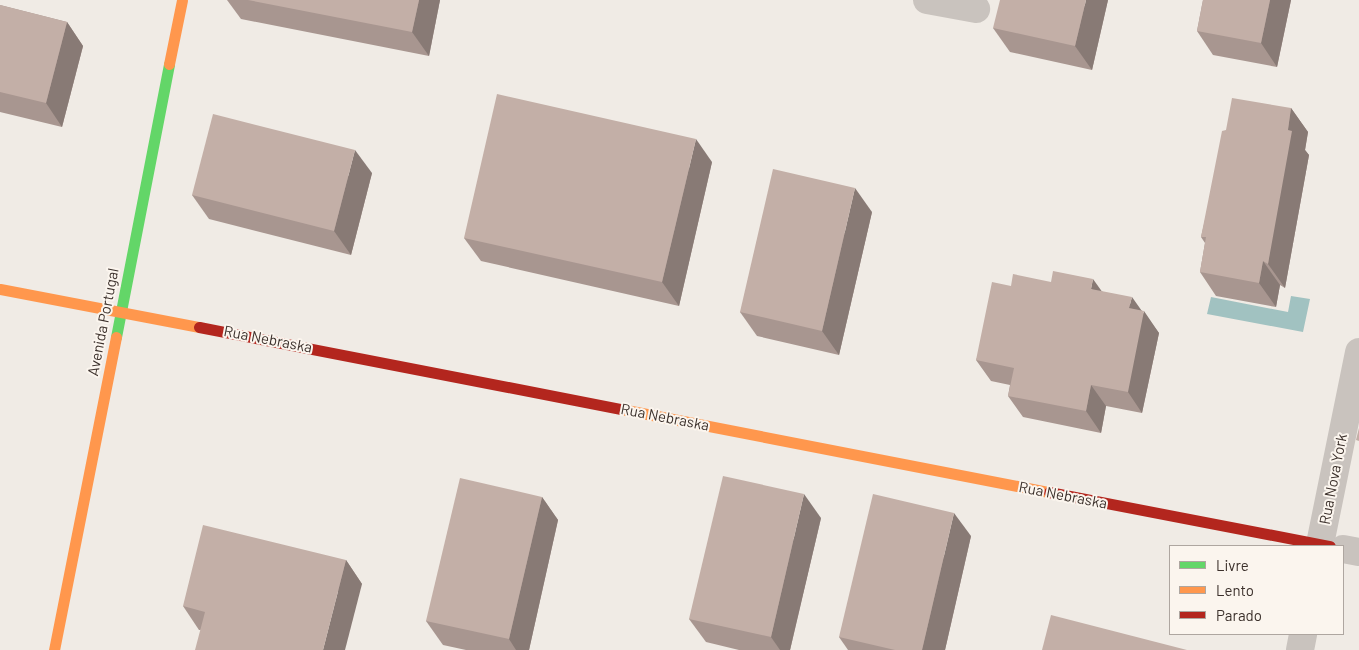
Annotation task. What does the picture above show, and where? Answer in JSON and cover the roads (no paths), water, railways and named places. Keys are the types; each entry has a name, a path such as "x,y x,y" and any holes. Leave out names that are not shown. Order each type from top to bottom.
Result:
{"street":[{"name":"Avenida Portugal","path":"54,650 182,0"},
{"path":"927,0 976,9"},
{"name":"Rua Nebraska","path":"0,289 1323,545"},
{"name":"Rua Nova York","path":"1328,545 1359,352"},
{"name":"Rua Nebraska","path":"1344,549 1359,552"},
{"path":"1300,650 1303,635"}],"water":[{"path":"1291,296 1310,299 1303,332 1207,314 1211,297 1288,312"}]}
